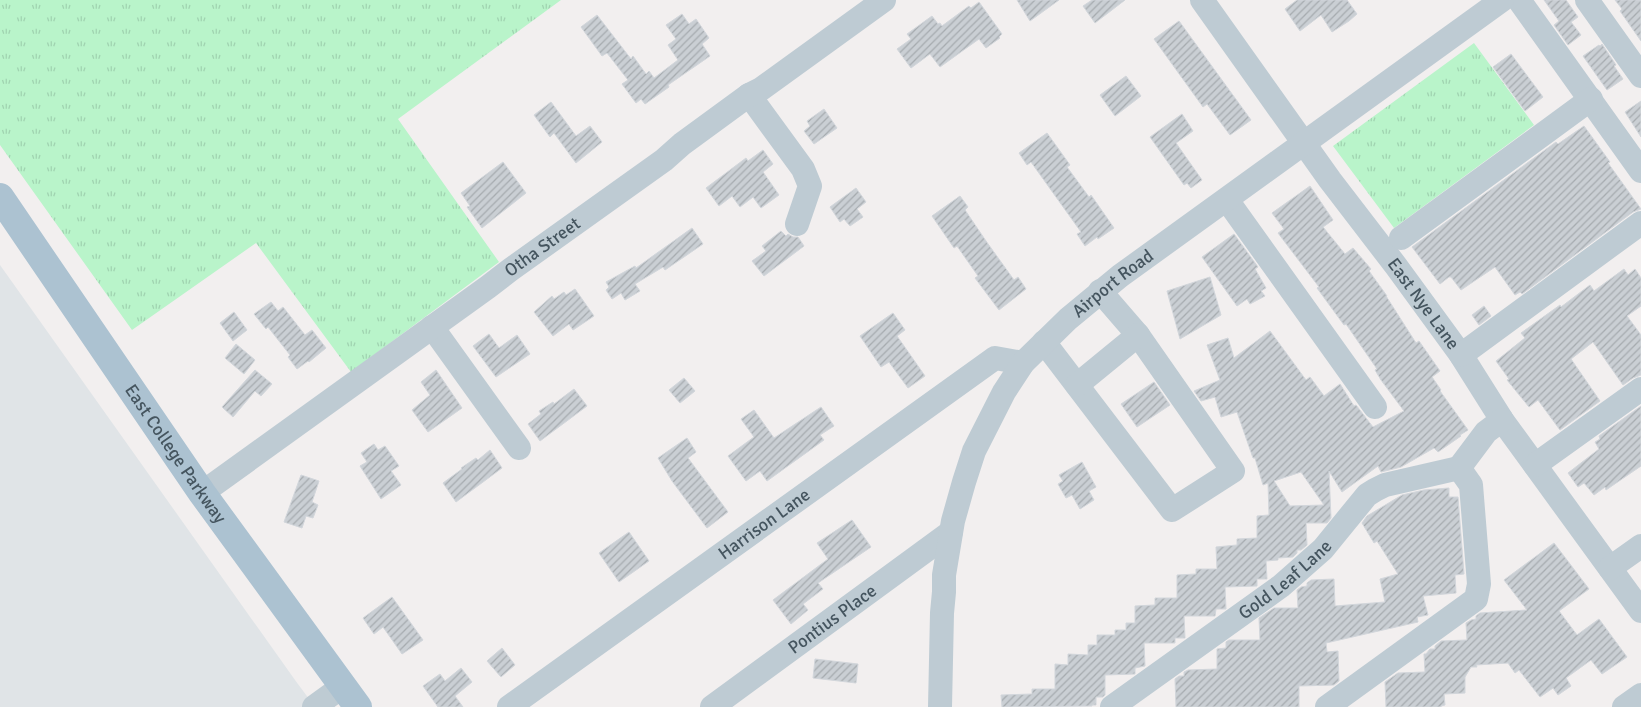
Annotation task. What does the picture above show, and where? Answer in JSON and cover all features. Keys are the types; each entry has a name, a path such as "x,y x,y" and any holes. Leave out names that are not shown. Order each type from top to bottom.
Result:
{"main road":[{"name":"East College Parkway","path":"0,197 202,493 351,697"}],"street":[{"name":"Otha Street","path":"202,493 600,204 664,160 682,144 884,0"},
{"name":"East Nye Lane","path":"1202,0 1330,180 1461,355 1502,420 1641,611"},
{"name":"Airport Road","path":"940,707 944,575 951,532 974,451 1004,392 1024,363 1100,291 1502,0"},
{"path":"1519,0 1641,171"},
{"path":"1587,0 1641,76"},
{"path":"749,96 803,169 810,186 797,224"},
{"path":"1402,238 1591,99"},
{"path":"1227,200 1375,407"},
{"path":"1461,355 1641,223"},
{"path":"1044,342 1172,510 1232,471 1138,335 1100,291"},
{"path":"432,327 519,448"},
{"path":"1077,385 1138,335"},
{"name":"Harrison Lane","path":"509,707 995,358 1024,363"},
{"path":"1535,465 1641,389"},
{"path":"1327,707 1476,599 1479,584 1471,485 1458,468 1486,432 1502,420"},
{"name":"Gold Leaf Lane","path":"1112,707 1287,581 1323,549 1356,507 1375,490 1386,485 1458,468"},
{"name":"Pontius Place","path":"712,707 951,532"},
{"path":"1610,568 1641,546"},
{"path":"1624,707 1641,696"},
{"path":"314,707 351,697"}],"shaded area":[{"path":"0,265 295,680 315,707 0,707"}],"green space":[{"path":"0,0 561,0 398,119 499,262 351,372 256,243 132,330 0,145"},
{"path":"1474,43 1534,125 1394,228 1333,146"}],"building":[{"path":"1017,0 1059,0 1030,21"},
{"path":"1092,0 1125,0 1095,23 1083,6"},
{"path":"1297,0 1347,0 1357,14 1332,32 1321,15 1300,31 1285,9"},
{"path":"1544,0 1566,0 1578,17 1571,22 1581,35 1568,45 1554,25 1559,21"},
{"path":"1615,0 1641,0 1641,41 1620,11 1622,9"},
{"path":"979,2 1002,34 1000,38 986,48 979,39 940,67 930,54 911,68 897,49 911,39 907,34 932,16 942,26 969,6 971,8"},
{"path":"682,14 689,24 696,19 709,38 702,44 710,56 668,85 669,87 645,104 641,99 636,103 622,84 628,80 607,53 602,56 581,27 597,15 631,59 633,56 646,74 649,71 654,78 678,60 668,45 676,39 666,25"},
{"path":"1179,21 1251,120 1230,135 1207,104 1203,107 1154,39"},
{"path":"1602,44 1623,79 1607,90 1583,56"},
{"path":"1511,54 1543,97 1525,111 1493,67"},
{"path":"1126,76 1141,96 1115,116 1100,95"},
{"path":"1641,101 1641,137 1625,112"},
{"path":"551,102 576,136 590,126 602,142 576,163 554,133 550,137 534,115"},
{"path":"824,109 837,128 814,144 804,131 810,126 807,121"},
{"path":"1182,114 1193,131 1176,143 1202,180 1191,188 1187,183 1184,185 1150,137"},
{"path":"1584,126 1641,209 1633,212 1522,294 1520,292 1515,295 1495,267 1461,290 1451,277 1440,284 1412,247 1556,142 1558,144"},
{"path":"1047,133 1070,165 1067,167 1089,197 1091,195 1114,228 1085,246 1077,234 1081,232 1031,162 1027,165 1019,153"},
{"path":"763,150 773,164 763,172 779,195 761,208 753,197 740,207 732,196 719,206 706,188 746,158 748,161"},
{"path":"503,162 526,193 482,228 467,207 470,206 461,193"},
{"path":"1310,186 1333,220 1323,227 1345,254 1353,248 1371,269 1369,271 1416,343 1419,341 1440,371 1432,377 1468,430 1438,452 1434,448 1401,467 1381,472 1378,466 1342,492 1329,471 1331,518 1327,523 1306,523 1307,545 1301,550 1297,550 1293,557 1266,561 1267,579 1257,579 1257,586 1225,587 1226,609 1216,609 1215,616 1184,616 1185,638 1175,638 1175,643 1144,643 1145,666 1135,668 1135,674 1105,675 1105,695 1103,697 1096,697 1096,705 1002,707 1001,695 1032,694 1032,689 1055,689 1055,664 1068,665 1068,654 1088,655 1088,645 1097,645 1097,635 1115,635 1115,630 1126,630 1126,623 1135,623 1135,606 1155,605 1155,598 1177,598 1177,575 1196,574 1196,569 1217,569 1216,547 1237,545 1237,539 1257,538 1257,516 1269,515 1268,483 1263,485 1255,458 1253,458 1237,412 1221,417 1215,397 1201,401 1194,391 1220,380 1207,345 1228,338 1234,358 1270,331 1306,380 1310,377 1324,396 1340,384 1354,406 1356,405 1373,427 1404,411 1381,380 1375,370 1377,369 1346,324 1344,325 1317,288 1319,287 1278,233 1284,229 1272,213","holes":["1301,472 1324,505 1290,506 1274,481"]},
{"path":"856,188 866,202 857,209 863,217 850,226 844,219 840,222 830,207"},
{"path":"960,196 968,207 965,210 986,241 1014,280 1018,277 1026,289 999,310 975,278 978,276 957,246 954,248 932,216"},
{"path":"692,228 703,244 665,270 663,267 635,284 640,291 625,300 621,293 612,299 606,290 609,287 606,282 635,266 636,268"},
{"path":"781,231 786,236 788,234 798,237 804,246 764,276 752,261 766,251 762,246"},
{"path":"1234,234 1258,267 1255,269 1266,288 1261,291 1265,296 1250,304 1247,299 1237,306 1202,257"},
{"path":"1624,269 1628,275 1635,269 1641,278 1641,306 1627,316 1641,335 1641,375 1623,385 1593,342 1571,359 1600,401 1560,430 1538,400 1529,407 1507,380 1509,379 1496,361 1525,338 1521,333 1590,285 1594,291"},
{"path":"1210,277 1221,315 1180,339 1167,291"},
{"path":"575,289 594,316 573,330 569,324 553,336 534,312 552,296 554,299 564,292 566,295"},
{"path":"271,302 278,311 283,307 305,335 312,330 326,348 297,369 288,357 290,355 268,327 266,329 254,314"},
{"path":"1484,306 1491,316 1479,325 1472,315"},
{"path":"234,312 247,330 233,341 220,323"},
{"path":"893,313 905,330 897,336 925,376 908,388 889,362 881,367 860,336"},
{"path":"489,334 499,348 517,335 530,354 496,377 473,346"},
{"path":"236,344 255,360 244,374 225,358"},
{"path":"255,370 272,384 261,396 255,391 233,417 222,407"},
{"path":"436,370 462,408 428,432 412,410 430,395 421,382"},
{"path":"684,378 695,391 680,403 669,390"},
{"path":"1154,382 1170,405 1137,427 1121,404"},
{"path":"574,389 587,406 540,441 528,424 541,414 539,411 553,402 554,404"},
{"path":"1641,406 1641,466 1606,490 1605,487 1594,495 1584,483 1578,487 1568,473 1599,449 1595,442 1600,439 1599,436"},
{"path":"821,407 834,426 820,435 824,440 767,481 760,471 746,481 728,456 754,437 741,419 754,410 774,438"},
{"path":"687,438 696,452 688,458 728,512 707,528 672,481 658,458"},
{"path":"374,444 378,450 385,446 399,466 391,471 401,485 381,499 360,466 367,462 361,453"},
{"path":"490,450 502,468 456,502 443,483 461,468 476,458 478,460"},
{"path":"1082,462 1096,487 1089,491 1094,500 1080,509 1072,495 1066,498 1058,484 1063,481 1059,475"},
{"path":"301,475 319,481 312,502 318,505 313,518 306,516 302,528 284,522"},
{"path":"1449,488 1449,497 1458,497 1464,574 1455,575 1456,593 1423,596 1428,615 1417,617 1418,622 1326,643 1327,652 1338,651 1339,681 1334,685 1299,686 1299,707 1176,707 1175,679 1179,676 1184,676 1184,672 1188,670 1217,669 1217,649 1226,648 1226,642 1229,640 1260,640 1259,618 1274,608 1298,608 1297,590 1307,586 1307,583 1311,580 1334,579 1335,606 1385,602 1380,579 1398,574 1377,541 1374,543 1362,523 1367,516 1402,495 1424,490"},
{"path":"852,520 871,547 818,583 823,589 803,604 808,610 791,624 773,600 828,559 817,543"},
{"path":"629,532 649,561 619,582 599,553"},
{"path":"1554,543 1589,589 1559,611 1577,635 1599,619 1627,657 1602,674 1591,660 1566,678 1571,686 1558,695 1553,688 1540,697 1519,670 1515,673 1508,663 1476,665 1477,667 1471,667 1465,677 1465,693 1444,694 1445,705 1441,707 1386,707 1385,682 1398,673 1425,672 1424,654 1430,649 1435,649 1435,646 1441,641 1467,640 1466,623 1476,619 1476,616 1480,613 1527,610 1504,580"},
{"path":"392,597 423,640 402,654 383,627 374,634 363,618"},
{"path":"502,648 515,665 501,677 487,661"},
{"path":"815,659 858,664 856,683 813,678"},
{"path":"461,668 472,682 455,696 463,707 438,707 423,686 440,674 445,681"}]}
